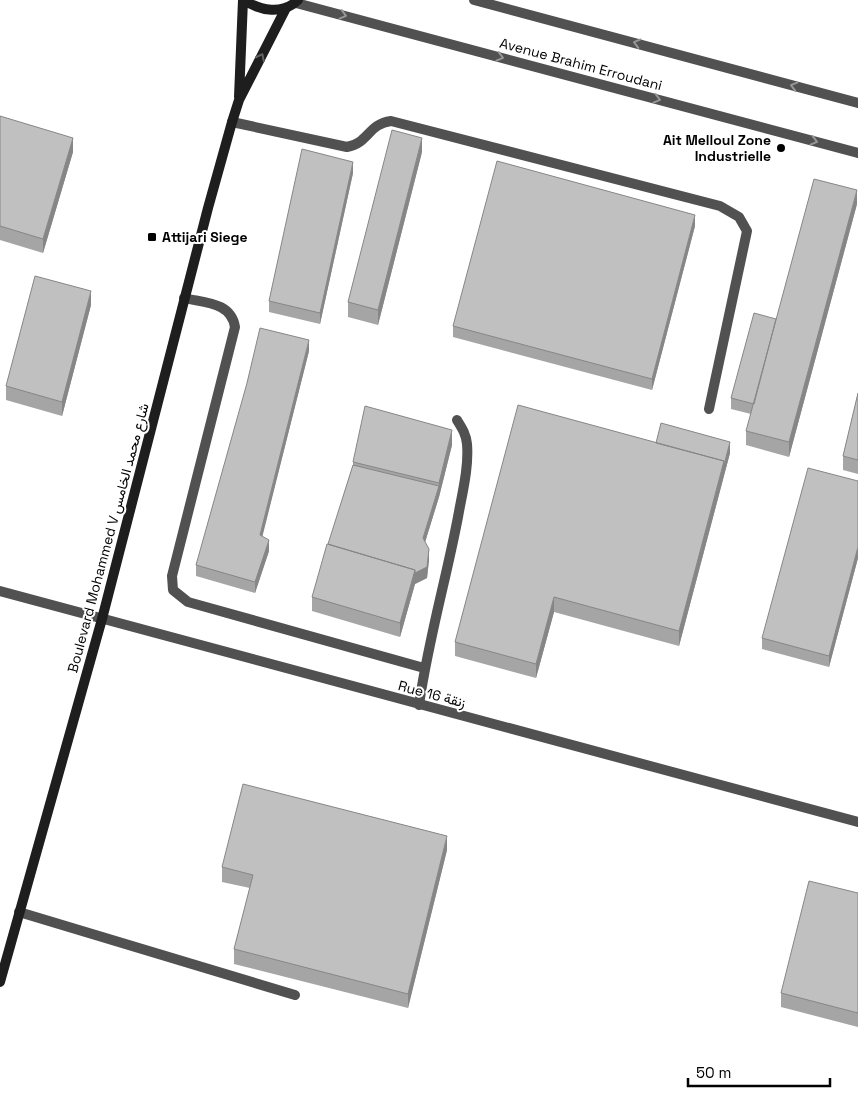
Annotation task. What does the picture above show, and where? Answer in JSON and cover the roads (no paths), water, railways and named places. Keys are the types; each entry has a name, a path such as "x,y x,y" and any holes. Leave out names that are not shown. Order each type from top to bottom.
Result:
{"main road":[{"path":"244,0 263,10 286,8 297,1"},
{"name":"Boulevard Mohammed V شارع محمد الخامس","path":"239,100 244,0"},
{"name":"Boulevard Mohammed V شارع محمد الخامس","path":"0,982 102,619 184,298 232,122 239,100 286,8"}],"street":[{"path":"474,0 858,103"},
{"name":"Avenue Brahim Erroudani","path":"297,1 858,152"},
{"path":"232,122 347,147 362,142 375,126 381,122 391,121 720,206 739,217 747,231 708,408"},
{"path":"184,298 223,307 230,312 235,327 172,576 173,590 188,602 424,668"},
{"path":"420,705 424,668 444,586 465,475 467,446 465,432 457,420"},
{"name":"Rue 16 زنقة","path":"0,591 858,822"},
{"path":"19,912 295,995"}],"place":[{"name":"Ait Melloul Zone Industrielle","path":"781,148"},
{"name":"Attijari Siege","path":"152,237"}]}
